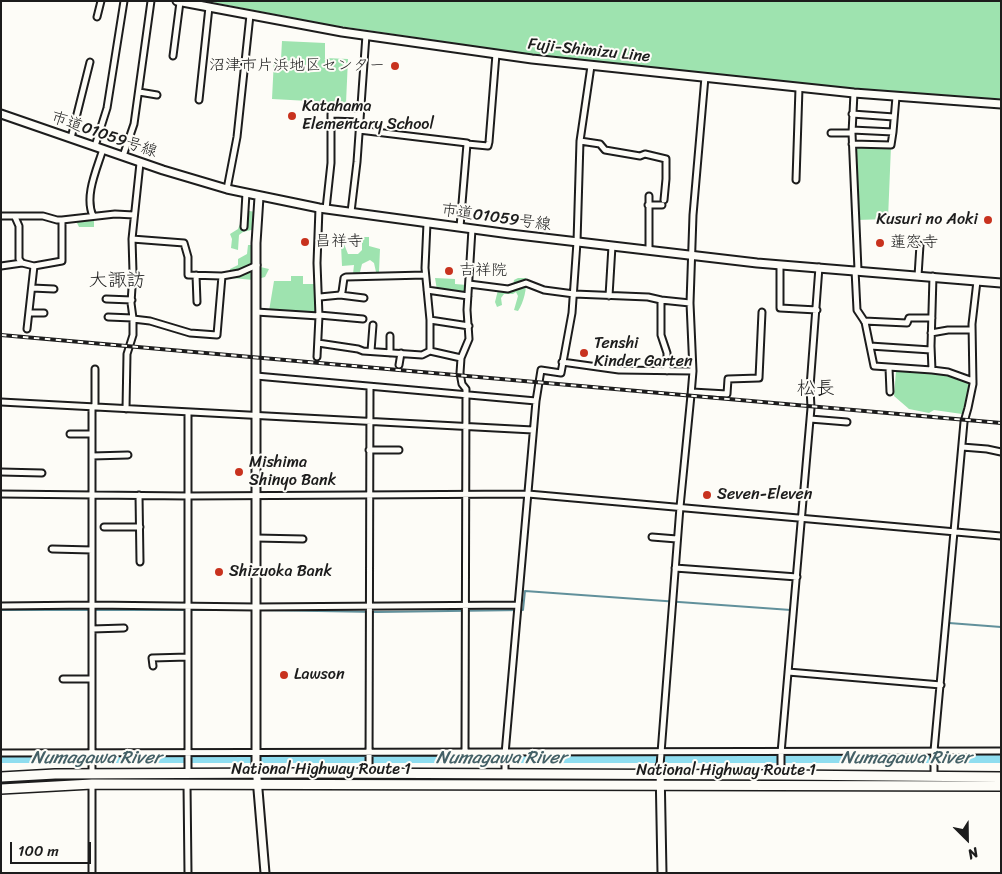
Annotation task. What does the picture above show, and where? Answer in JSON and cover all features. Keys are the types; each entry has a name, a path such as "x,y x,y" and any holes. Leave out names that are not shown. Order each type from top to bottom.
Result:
{"highway":[{"name":"National Highway Route 1","path":"1,777 92,770 188,775 258,785 1001,786"},
{"name":"National Highway Route 1","path":"1,789 92,784 257,770 369,774 505,770 781,771 934,777 1001,777"}],"street":[{"path":"97,17 101,1"},
{"path":"95,146 107,108 124,1"},
{"path":"123,156 134,124 151,1"},
{"path":"173,56 179,2"},
{"name":"Fuji-Shimizu Line","path":"179,2 366,35 591,66 896,97 1001,104"},
{"path":"199,100 209,7"},
{"path":"227,189 237,137 250,15"},
{"path":"351,212 366,35"},
{"path":"359,130 488,146 496,54"},
{"path":"71,138 90,62"},
{"path":"505,770 505,752 536,401 541,370 561,373 571,321 577,242 580,141 591,66"},
{"path":"662,873 660,752 677,539 692,392 691,255 704,77"},
{"path":"796,180 799,88"},
{"path":"138,92 157,95"},
{"path":"854,93 852,144 857,310 864,321 874,366 948,372 972,381"},
{"path":"852,144 891,145 896,97"},
{"name":"市道01059号線","path":"1,114 140,163 227,189 322,208 472,229 780,265 1001,283"},
{"path":"317,357 320,298 317,264 322,208 331,163 330,114 360,115"},
{"path":"852,114 894,117"},
{"path":"832,133 893,132"},
{"path":"580,141 600,144 605,150 640,156 645,154 666,159 663,202 648,205"},
{"path":"460,227 468,144"},
{"path":"93,216 90,192 103,149"},
{"path":"126,408 127,354 132,335 133,318 132,239 140,163"},
{"path":"244,227 246,193"},
{"path":"259,196 256,265 256,752 265,873"},
{"path":"648,196 649,250"},
{"path":"1,216 43,216 62,220 114,214 134,215"},
{"path":"15,217 19,226 19,259 22,263"},
{"path":"1,266 22,263 34,266 62,261 62,220"},
{"path":"427,223 425,275 430,320 430,350"},
{"path":"465,751 466,389 462,384 461,378 462,358 469,339 467,310 472,229"},
{"path":"132,239 184,243 188,257 188,275 222,276 239,273 256,265"},
{"path":"918,276 920,245"},
{"path":"609,296 612,246"},
{"path":"780,265 780,308 817,310"},
{"path":"28,329 34,266"},
{"path":"781,771 781,752 810,419 810,387 819,267"},
{"path":"196,275 196,302"},
{"path":"340,295 346,276 425,275"},
{"path":"108,317 133,318 190,333 217,335 222,276"},
{"path":"932,370 933,276"},
{"path":"934,777 934,752 964,421 972,381 972,330 977,281"},
{"path":"469,284 508,289 526,283 541,289 574,294 648,297 690,303"},
{"path":"32,288 54,290"},
{"path":"426,290 468,296"},
{"path":"320,298 340,295 364,298"},
{"path":"106,299 132,300"},
{"path":"661,300 661,336 667,352 667,371"},
{"path":"256,312 363,319"},
{"path":"692,392 727,394 728,379 759,378 762,312"},
{"path":"29,313 44,313"},
{"path":"864,321 907,323 909,318 932,318"},
{"path":"430,320 469,326"},
{"path":"371,351 373,325"},
{"path":"931,333 948,330 972,330"},
{"path":"390,336 390,352"},
{"path":"318,343 371,351 422,355 430,350 462,358"},
{"path":"870,346 931,350"},
{"path":"399,365 401,353"},
{"path":"562,362 620,370 693,371"},
{"path":"889,368 890,392"},
{"path":"92,770 92,434 95,369"},
{"path":"256,376 536,401"},
{"path":"369,774 370,387"},
{"path":"1,402 533,430"},
{"path":"188,412 188,873"},
{"path":"810,419 847,422"},
{"path":"70,434 92,434"},
{"path":"962,447 1001,452"},
{"path":"369,450 400,450"},
{"path":"92,456 128,455"},
{"path":"1,472 42,473"},
{"path":"1,494 188,496 528,494 1001,536"},
{"path":"139,495 140,562"},
{"path":"104,527 140,527"},
{"path":"652,537 677,539"},
{"path":"256,538 303,539"},
{"path":"52,549 92,550"},
{"path":"675,568 797,577"},
{"path":"1,606 188,606 256,610 369,606 518,605"},
{"path":"92,629 124,628"},
{"path":"153,666 152,658 188,657"},
{"path":"788,672 941,685"},
{"path":"63,679 92,679"},
{"path":"1,753 1001,751"},
{"path":"92,784 92,873"}],"green space":[{"path":"206,1 1001,2 1001,99 854,88 551,57 332,25"},
{"path":"282,41 325,43 325,58 348,59 346,103 272,99 274,59 281,59"},
{"path":"855,146 891,146 888,219 857,220"},
{"path":"243,210 256,212 255,229 239,235 238,250 231,248 232,239 230,234 238,229"},
{"path":"77,219 94,219 94,227 79,227"},
{"path":"362,237 369,237 369,246 380,249 379,272 376,272 374,263 370,260 362,264 360,272 353,274 354,265 342,266 341,245 344,244 348,254 358,254 362,250"},
{"path":"248,245 255,245 256,266 269,269 265,277 254,280 231,278 229,274 230,269 238,265 238,259 247,254"},
{"path":"291,276 303,276 303,284 315,284 316,314 269,311 274,281 291,281"},
{"path":"435,278 455,279 455,284 467,285 467,294 437,290"},
{"path":"526,278 526,282 523,299 518,311 514,310 518,296 516,292 504,294 501,298 502,305 497,307 495,302 498,290 513,286 514,280"},
{"path":"896,371 948,375 971,383 967,406 962,414 934,410 929,413 909,409 894,396"}],"waterway":[{"path":"259,610 377,612 523,610 525,591 791,610"},
{"path":"1,610 254,610"},
{"path":"949,623 1001,627"},
{"name":"Numagawa River","path":"1,758 1001,758"}],"railway":[{"path":"1,335 1001,423"}],"place":[{"name":"沼津市片浜地区センター","path":"395,66"},
{"name":"Katahama Elementary School","path":"292,116"},
{"name":"Kusuri no Aoki","path":"988,220"},
{"name":"昌祥寺","path":"305,242"},
{"name":"蓮窓寺","path":"880,243"},
{"name":"吉祥院","path":"449,271"},
{"name":"Tenshi Kinder Garten","path":"584,353"},
{"name":"Mishima Shinyo Bank","path":"239,472"},
{"name":"Seven-Eleven","path":"707,495"},
{"name":"Shizuoka Bank","path":"219,572"},
{"name":"Lawson","path":"284,675"}],"district":[{"name":"大諏訪","path":"117,281"},
{"name":"松長","path":"816,389"}]}
